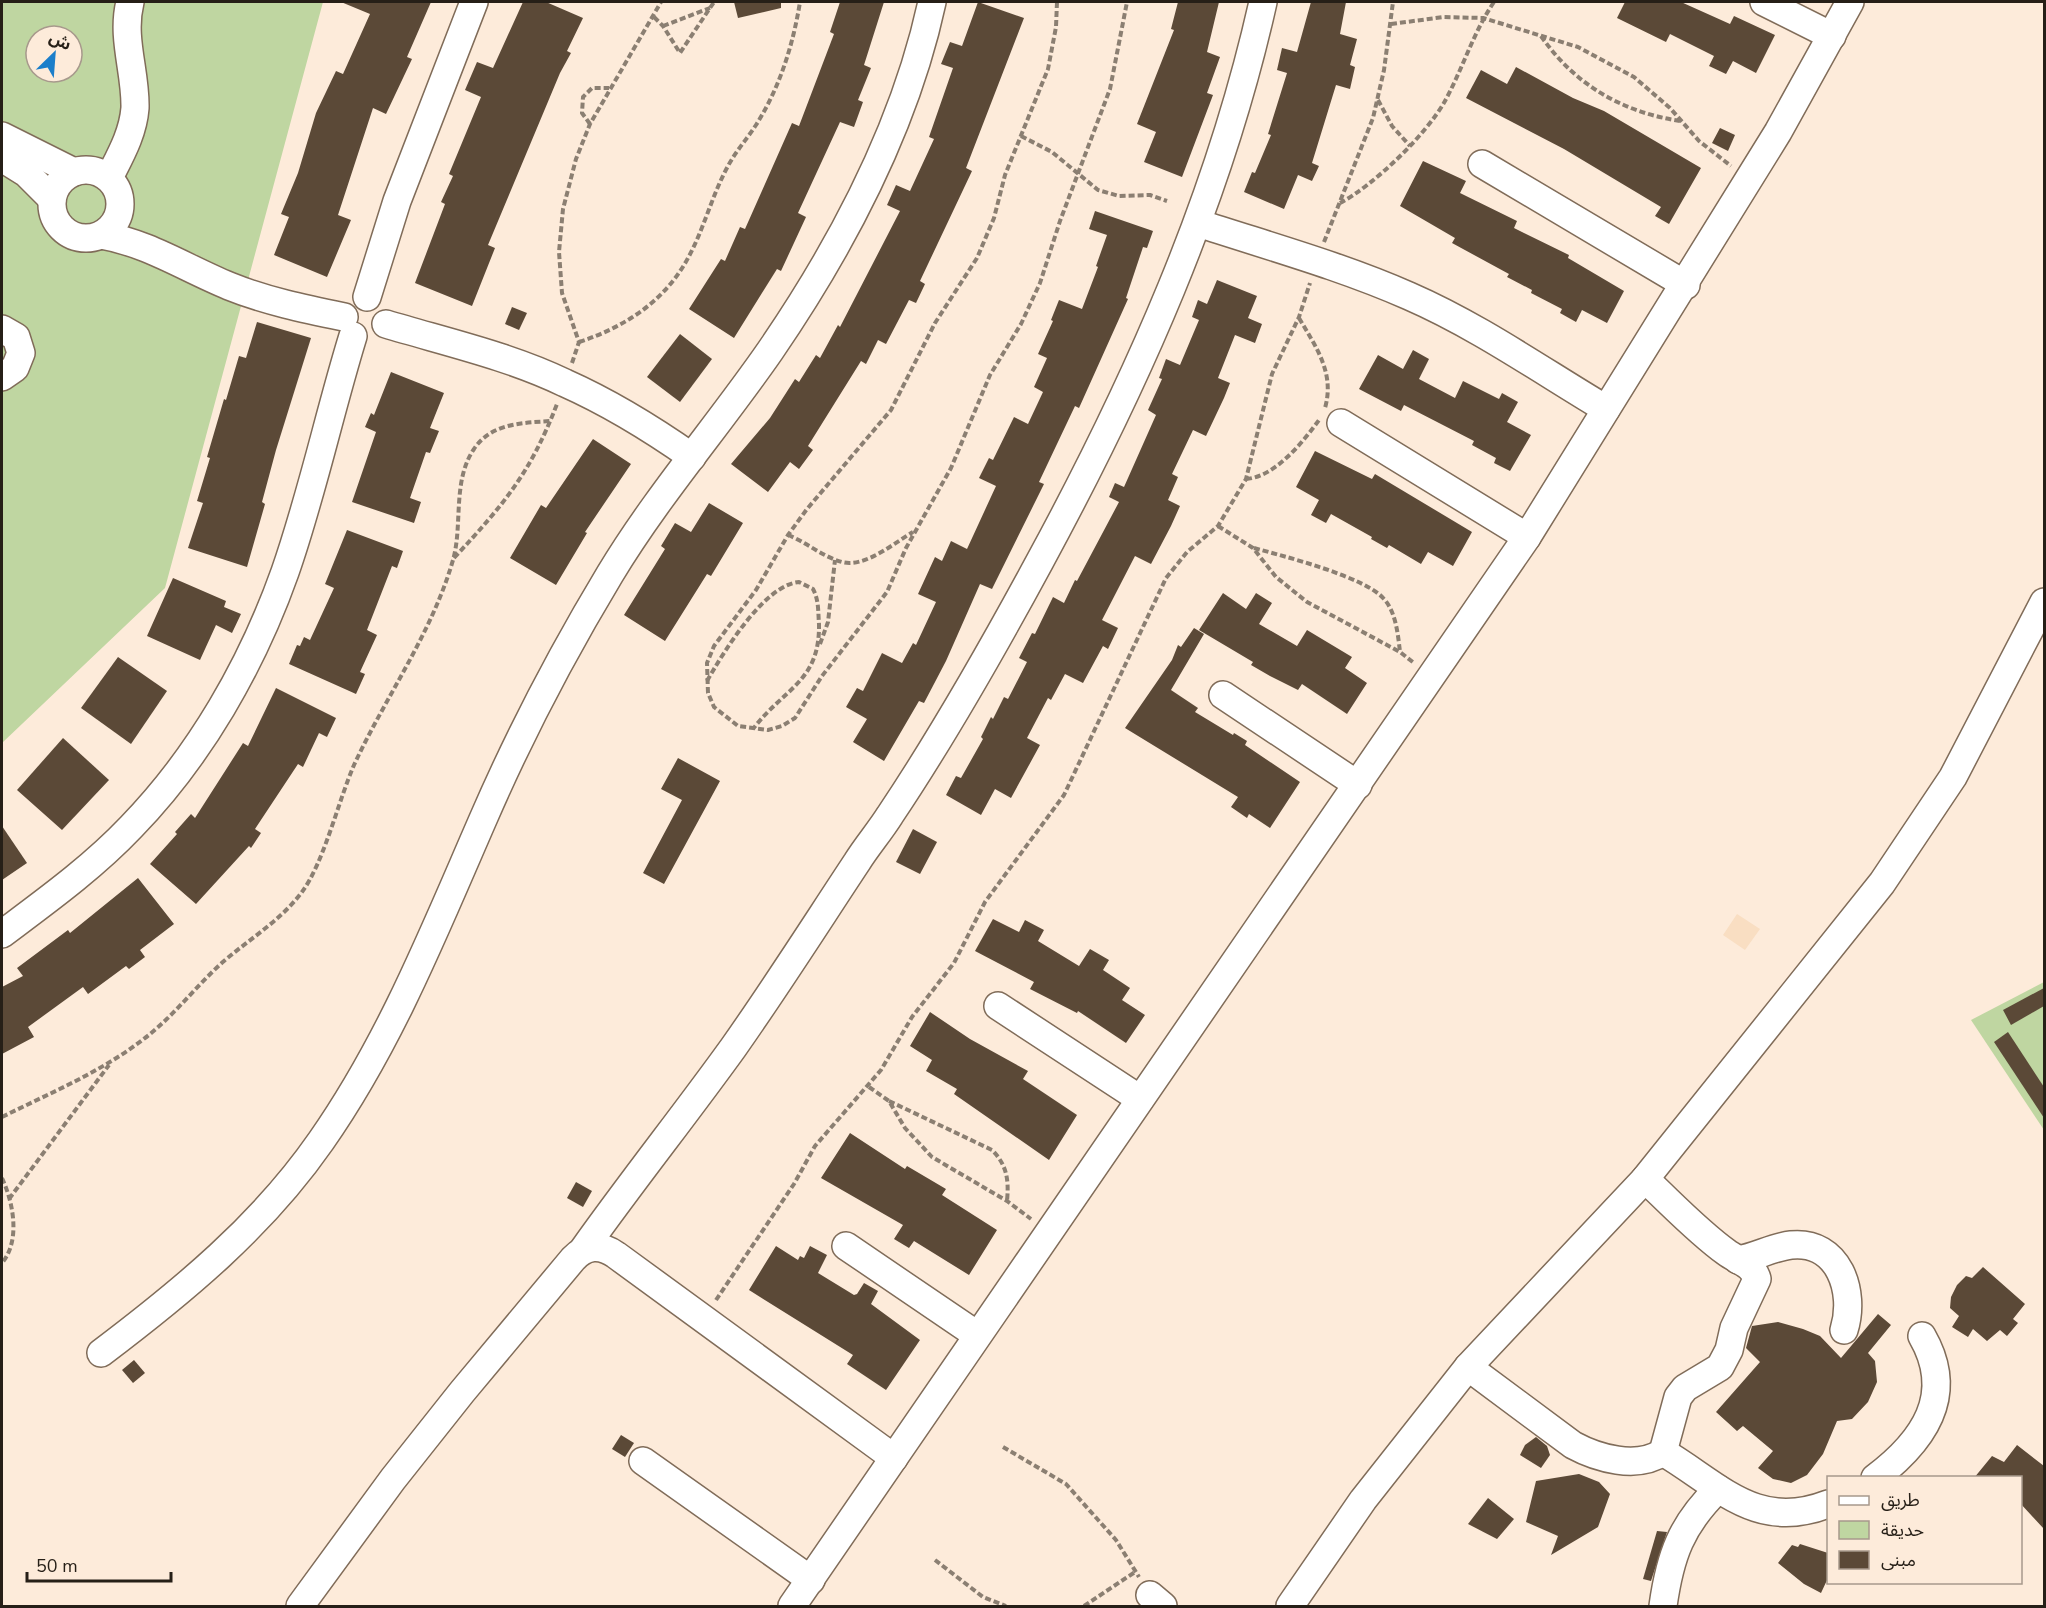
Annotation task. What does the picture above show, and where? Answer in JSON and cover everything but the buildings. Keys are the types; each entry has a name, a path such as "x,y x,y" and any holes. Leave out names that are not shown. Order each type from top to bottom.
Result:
{"street":[{"path":"109,178 128,140 135,108 126,27 130,2"},
{"path":"367,297 397,201 474,2"},
{"path":"101,1353 148,1318 214,1262 250,1226 320,1142 367,1067 416,976 489,805 546,688 610,574 771,349 842,234 893,125 913,68 932,2"},
{"path":"300,1606 393,1479 462,1392 583,1250 663,1138 739,1040 890,817 979,674 1116,416 1149,345 1198,224 1234,111 1263,2"},
{"path":"1764,2 1832,36"},
{"path":"792,1606 1527,537 1686,285 1778,132 1850,2"},
{"path":"2,136 74,172"},
{"path":"2,158 26,173 52,198"},
{"path":"1482,165 1686,285"},
{"path":"2,934 98,860 132,826 164,789 219,710 265,620 285,572 349,326 349,305 354,300 367,297 383,306 386,324 379,335 366,340 349,326 229,286 159,251 101,235 82,238 65,231 54,217 52,198 57,185 74,172 89,169 109,178 118,190 121,204 138,230 159,251"},
{"path":"101,235 117,219 121,204"},
{"path":"1198,224 1379,283 1439,310 1606,409"},
{"path":"386,324 515,363 565,382 630,416 693,457"},
{"path":"2,329 16,337 21,353 15,368 2,377"},
{"path":"1341,423 1527,537"},
{"path":"1290,1606 1363,1500 1468,1366 1645,1179 1859,914 1909,846 1978,733 2044,602"},
{"path":"1223,695 1358,785"},
{"path":"998,1006 1140,1100"},
{"path":"1468,1366 1587,1453 1618,1460 1652,1457 1663,1452 1673,1407 1678,1397 1685,1388 1720,1367 1729,1350 1734,1328 1757,1279 1755,1272 1717,1245 1645,1179"},
{"path":"1738,1260 1794,1244 1818,1249 1829,1256 1838,1267 1848,1290 1848,1317 1844,1330"},
{"path":"846,1246 977,1335"},
{"path":"583,1250 597,1247 610,1251 894,1458"},
{"path":"1877,1476 1907,1448 1931,1414 1937,1395 1938,1374 1932,1354 1922,1336"},
{"path":"1663,1452 1696,1471 1718,1489 1757,1509 1801,1511 1827,1504"},
{"path":"643,1461 811,1580"},
{"path":"1663,1606 1666,1578 1677,1545 1695,1515 1718,1489"}],"path":[{"path":"454,559 515,489 537,453 565,382 579,342 562,294 560,230 576,159 590,124 609,88 661,2"},
{"path":"654,17 663,26 680,53 714,2"},
{"path":"579,342 602,334 634,317 664,292 677,275 688,257 727,168 755,126 780,77 794,35 801,2"},
{"path":"1057,2 1056,27 1048,69 1005,175 986,239 967,275 935,323 891,410 878,429 824,486 788,535 756,590 714,646 707,663 706,684 714,707 738,726 752,730 768,730 782,726 800,711 822,676 887,592 915,531 951,468 990,375 1032,301 1110,89 1127,2"},
{"path":"704,1319 794,1184 815,1146 828,1128 869,1087 912,1017 954,963 985,902 1064,795 1166,578 1187,552 1218,526 1246,479 1272,374 1299,317 1339,203 1365,141 1378,99 1393,2"},
{"path":"1339,203 1354,195 1410,146 1430,124 1445,100 1483,18 1494,2"},
{"path":"663,26 711,8"},
{"path":"1391,24 1444,17 1483,18 1578,47 1614,64 1653,92 1715,156 1731,166"},
{"path":"1540,35 1575,76 1606,97 1642,113 1680,121"},
{"path":"590,124 582,113 583,97 592,88 609,88"},
{"path":"1378,99 1392,126 1410,146"},
{"path":"1021,136 1052,152 1090,186 1119,196 1150,195 1167,201"},
{"path":"1246,479 1262,476 1291,452 1312,430 1328,398 1328,374 1324,361 1299,317"},
{"path":"2,1118 110,1063 166,1021 221,964 281,916 304,888 354,765 433,612 454,559 466,462 474,448 499,428 514,423 550,421"},
{"path":"1218,526 1253,548 1300,561 1378,593 1393,616 1400,652"},
{"path":"788,535 835,560 859,562 915,531"},
{"path":"1253,548 1276,577 1307,602 1400,652 1414,663"},
{"path":"752,730 776,702 807,674 814,663 828,622 835,560"},
{"path":"706,684 722,655 748,619 791,582 806,584 817,595 819,645"},
{"path":"9,1199 110,1063"},
{"path":"869,1087 889,1101 992,1150 999,1157 1007,1174 1007,1201"},
{"path":"889,1101 905,1128 933,1157 1007,1201 1031,1219"},
{"path":"2,1178 9,1199 13,1236 2,1263"},
{"path":"1003,1447 1066,1484 1116,1540 1156,1601"},
{"path":"935,1560 983,1597 1006,1606"},
{"path":"1084,1606 1136,1572"}],"shaded area":[{"path":"1737,914 1760,929 1745,950 1723,935"}],"green space":[{"path":"2,2 323,2 165,588 2,743"},
{"path":"2044,982 2044,1130 1971,1020"}]}
